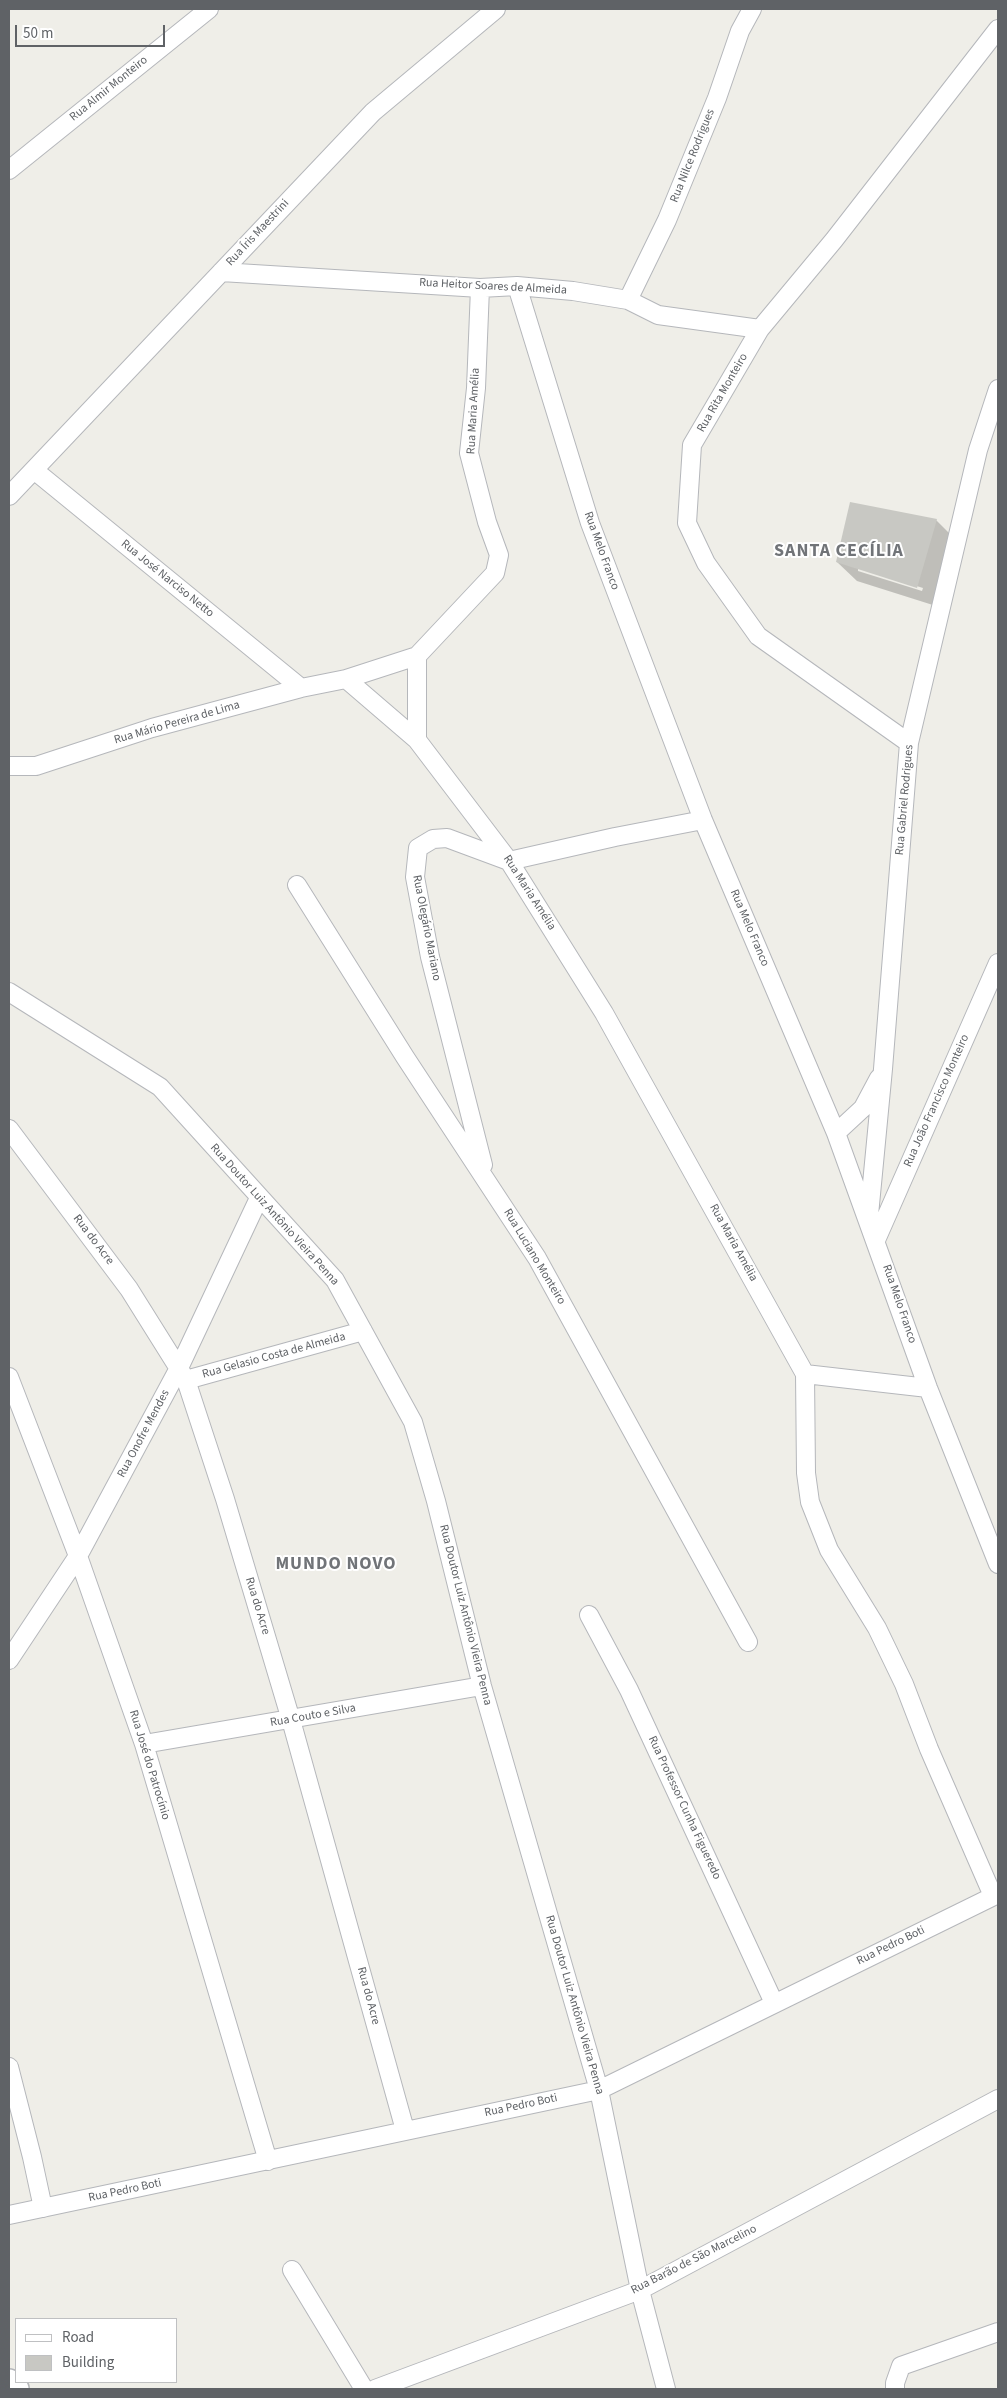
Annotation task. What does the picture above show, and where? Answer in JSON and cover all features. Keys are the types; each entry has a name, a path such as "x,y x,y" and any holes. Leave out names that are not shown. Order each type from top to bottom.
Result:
{"street":[{"name":"Rua Almir Monteiro","path":"9,170 208,9"},
{"name":"Rua Íris Maestrini","path":"34,470 372,112 496,9"},
{"name":"Rua Nilce Rodrigues","path":"628,300 667,220 717,98 740,31 752,9"},
{"name":"Rua Rita Monteiro","path":"909,743 758,636 706,563 687,523 692,445 760,329 834,240 998,28"},
{"name":"Rua Heitor Soares de Almeida","path":"221,272 480,288 516,286 573,291 628,300 658,315 760,329"},
{"name":"Rua Melo Franco","path":"516,286 590,523 703,820 836,1133 869,1220 928,1388 998,1564"},
{"name":"Rua Maria Amélia","path":"417,656 495,573 499,555 487,522 469,453 476,388 480,288"},
{"name":"Rua Gabriel Rodrigues","path":"869,1220 909,743 978,450 998,389"},
{"path":"9,496 34,470"},
{"name":"Rua José Narciso Netto","path":"34,470 300,688"},
{"path":"417,656 417,740"},
{"name":"Rua Mário Pereira de Lima","path":"9,766 36,766 152,728 300,688 346,679 417,656"},
{"path":"346,679 417,740"},
{"name":"Rua Maria Amélia","path":"417,740 509,861 604,1013 805,1374"},
{"path":"509,861 615,837 703,820"},
{"name":"Rua Olegário Mariano","path":"486,1179 430,957 415,877 418,848 433,840 447,838 509,861"},
{"name":"Rua Luciano Monteiro","path":"297,885 405,1057 537,1258 748,1642"},
{"name":"Rua João Francisco Monteiro","path":"876,1240 998,963"},
{"name":"Rua Doutor Luiz Antônio Vieira Penna","path":"9,992 160,1087 335,1280 413,1422 436,1501 482,1686 599,2090 640,2290 666,2389"},
{"path":"836,1133 864,1108 883,1069"},
{"name":"Rua do Acre","path":"9,1129 129,1289 183,1374 225,1499 291,1720 405,2130"},
{"name":"Rua Onofre Mendes","path":"9,1660 78,1556 183,1374 259,1198"},
{"name":"Rua Gelasio Costa de Almeida","path":"183,1374 363,1331"},
{"path":"928,1388 805,1374 806,1473 810,1502 829,1550 877,1628 904,1684 929,1749 996,1895"},
{"name":"Rua José do Patrocínio","path":"9,1377 78,1556 144,1744 268,2161"},
{"name":"Rua Professor Cunha Figueredo","path":"589,1615 630,1690 774,2003"},
{"name":"Rua Couto e Silva","path":"144,1744 482,1686"},
{"name":"Rua Pedro Boti","path":"9,2214 599,2090 996,1895"},
{"path":"9,2067 43,2208"},
{"name":"Rua Barão de São Marcelino","path":"375,2389 640,2290 998,2099"},
{"path":"292,2270 364,2389"},
{"path":"895,2389 894,2383 901,2366 998,2332"},
{"path":"9,2382 16,2389"}],"building":[{"path":"850,502 937,519 917,588 836,562"}],"district":[{"name":"SANTA CECÍLIA","path":"839,552"},
{"name":"MUNDO NOVO","path":"336,1565"}]}
